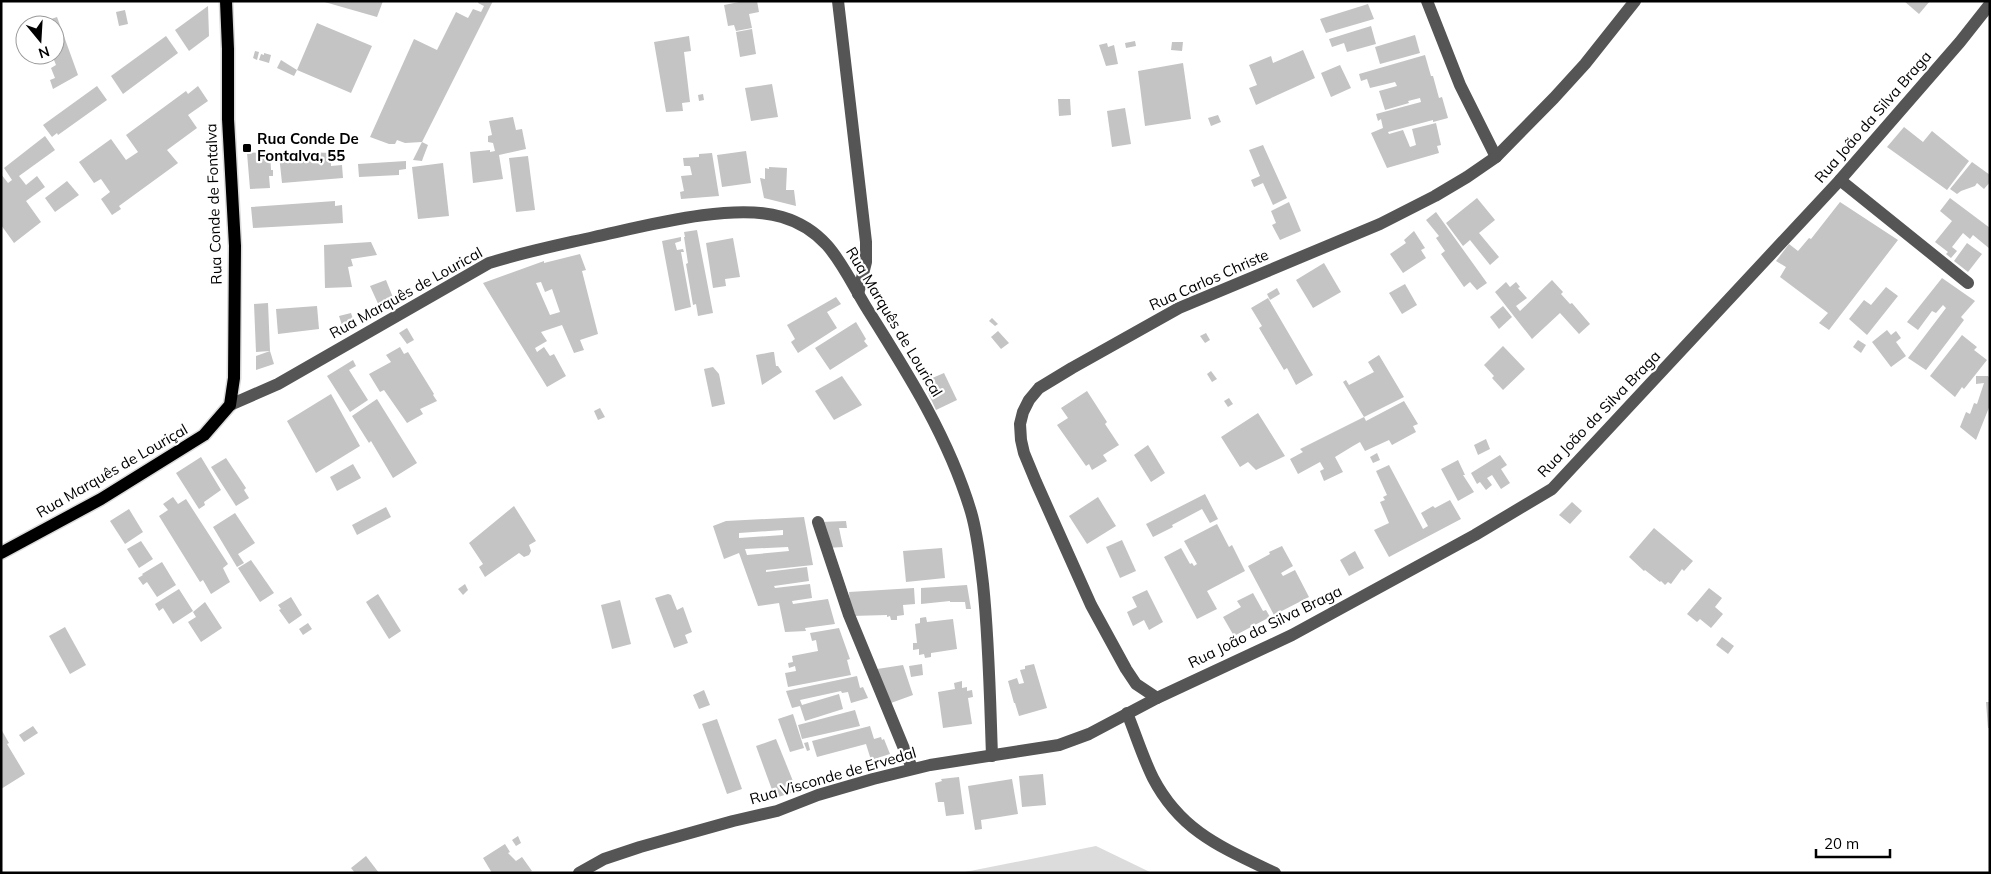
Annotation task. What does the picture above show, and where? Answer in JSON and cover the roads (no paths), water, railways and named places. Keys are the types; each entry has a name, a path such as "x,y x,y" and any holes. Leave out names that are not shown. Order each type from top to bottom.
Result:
{"main road":[{"name":"Rua Conde de Fontalva","path":"226,1 228,119 235,246 234,378 230,405"},
{"name":"Rua Marquês de Louriçal","path":"1,553 102,499 204,436 230,405"}],"street":[{"path":"838,1 866,242 866,262 858,294"},
{"path":"1427,1 1460,85 1496,157"},
{"name":"Rua Carlos Christe","path":"1157,698 1136,684 1091,605 1024,453 1021,432 1023,412 1030,400 1040,388 1065,372 1179,308 1380,224 1452,187 1496,157 1574,77 1635,1"},
{"name":"Rua João da Silva Braga","path":"1127,714 1292,635 1475,535 1552,489 1840,180 1960,42 1990,4"},
{"path":"1840,180 1968,283"},
{"name":"Rua Marquês de Lourical","path":"230,405 278,384 489,263 521,253 703,216 734,212 782,217 801,225 822,239 838,258 858,294 895,352 954,463 972,514 978,542 985,605 992,756"},
{"path":"818,522 849,615 912,768"},
{"path":"1127,714 1153,778 1169,803 1188,825 1208,840 1275,873"},
{"name":"Rua Visconde de Ervedal","path":"579,873 604,860 640,847 733,820 777,811 818,795 912,768 1059,745 1089,734 1127,714"}],"place":[{"name":"Rua Conde De Fontalva, 55","path":"247,148"}]}
